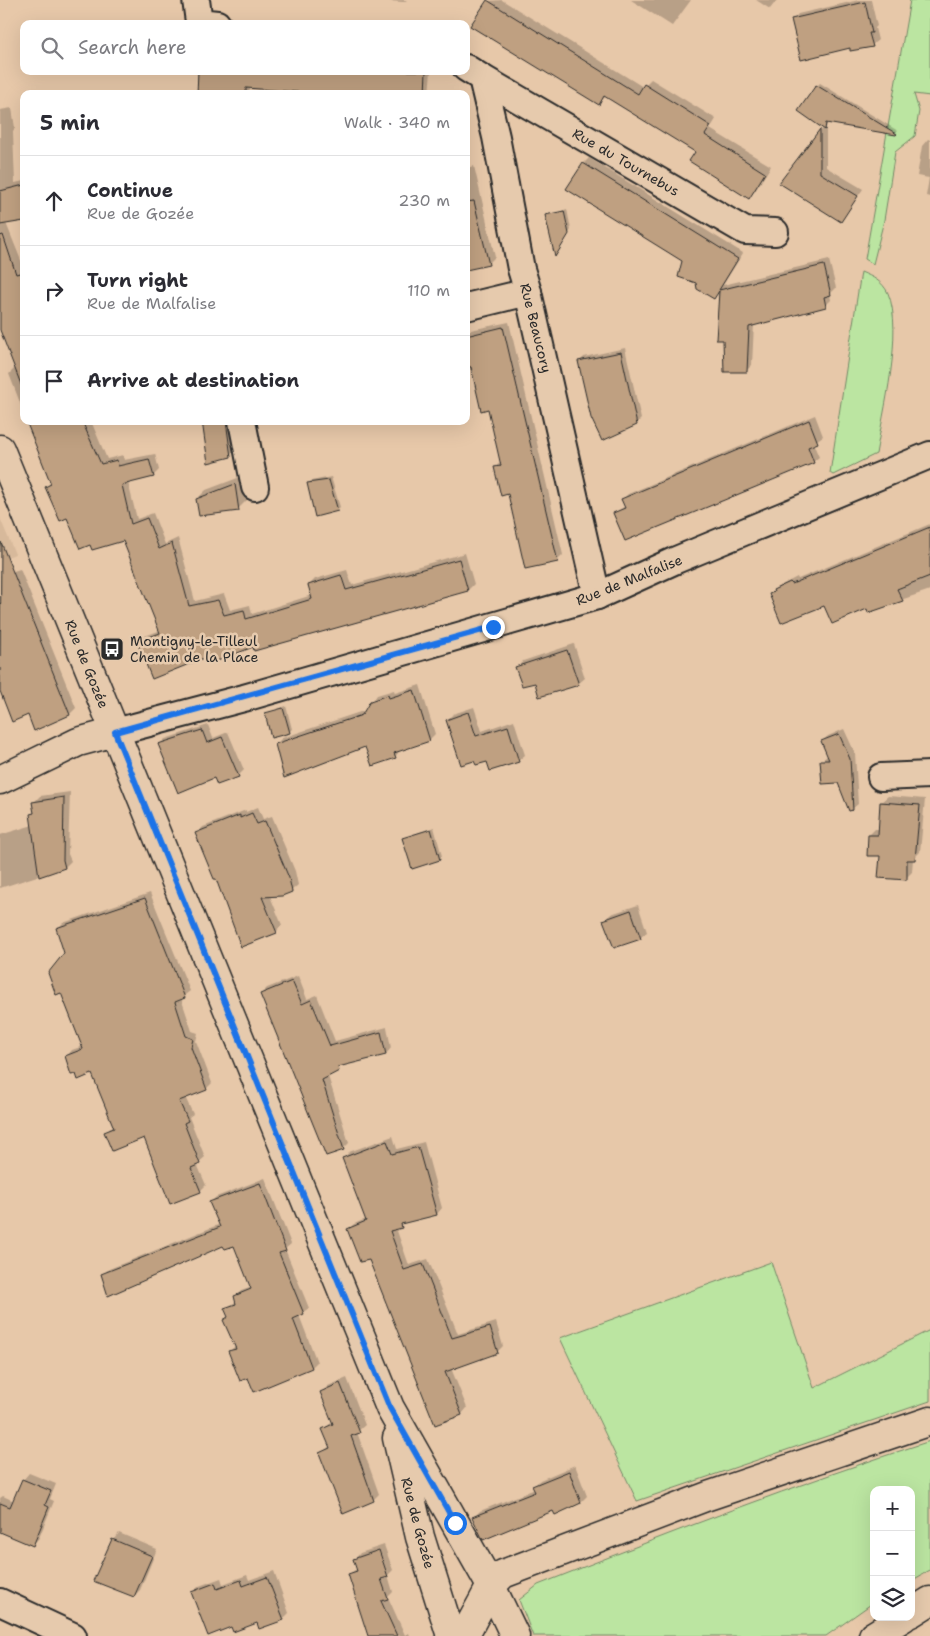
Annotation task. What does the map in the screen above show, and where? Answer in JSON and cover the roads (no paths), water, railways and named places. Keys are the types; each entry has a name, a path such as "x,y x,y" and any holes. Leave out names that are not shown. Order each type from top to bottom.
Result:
{"main road":[{"name":"Rue de Gozée","path":"0,448 390,1408 491,1586 514,1636"},
{"path":"0,780 78,742 115,732"},
{"name":"Rue de Gozée","path":"390,1408 420,1537 451,1636"},
{"path":"464,1636 491,1586 503,1574 708,1496 930,1421"},
{"path":"915,1611 930,1602"},
{"path":"873,1636 897,1621"}],"street":[{"path":"196,0 199,20"},
{"name":"Rue du Tournebus","path":"474,73 745,231 775,232"},
{"name":"Rue Beaucory","path":"474,73 496,137 521,270 528,292 597,596"},
{"path":"470,306 528,292"},
{"path":"243,425 255,487"},
{"name":"Rue de Malfalise","path":"115,732 244,698 597,596 676,560 930,455"},
{"path":"881,777 930,775"},
{"path":"0,1602 73,1636"}],"place":[{"name":"Montigny-le-Tilleul Chemin de la Place","path":"112,649"}]}
